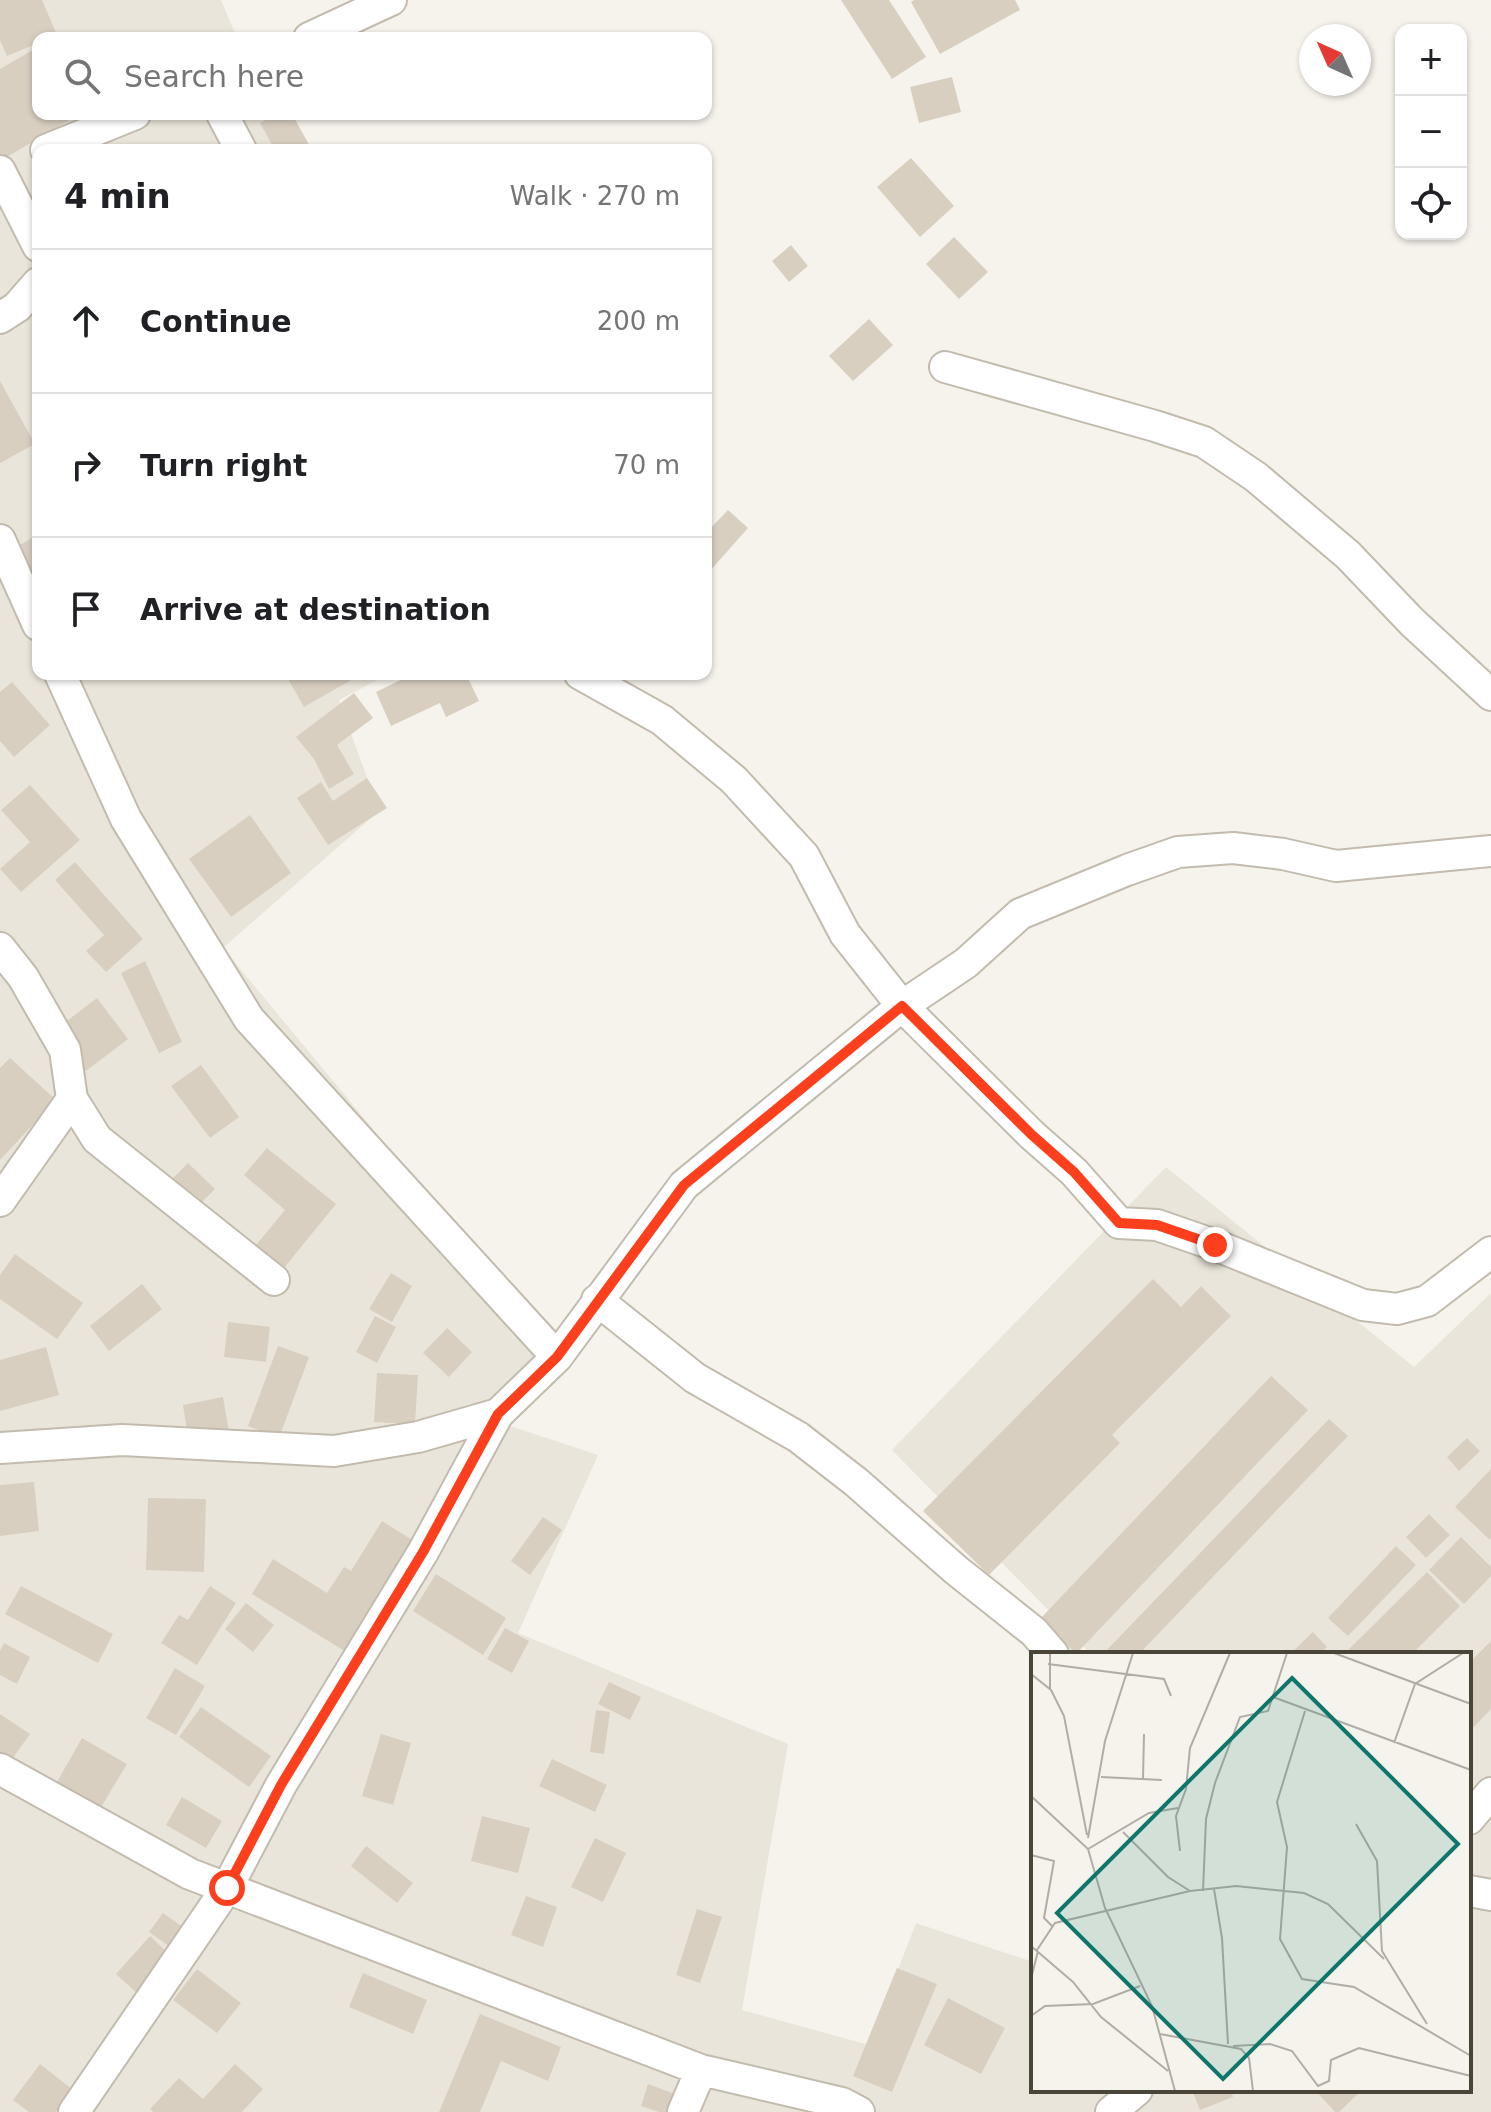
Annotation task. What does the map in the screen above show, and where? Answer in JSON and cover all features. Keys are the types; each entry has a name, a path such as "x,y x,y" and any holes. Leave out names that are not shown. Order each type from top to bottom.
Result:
{"street":[{"path":"322,32 391,0"},
{"path":"61,144 120,120"},
{"path":"225,120 238,144"},
{"path":"32,156 0,170 32,234"},
{"path":"0,318 17,307 32,290"},
{"path":"945,367 1204,442 1256,477 1348,555 1412,622 1491,695"},
{"path":"0,540 32,612"},
{"path":"63,680 126,819 249,1019 557,1357"},
{"path":"591,680 662,720 734,780 804,856 845,934 902,1006 1032,1135 1074,1172 1119,1223 1157,1225 1363,1305 1397,1309 1427,1301 1491,1252"},
{"path":"74,2112 227,1888 281,1785 423,1552 498,1414 557,1357 684,1185 902,1006 966,963 1020,914 1178,852 1233,848 1283,854 1336,866 1491,851"},
{"path":"0,948 23,977 65,1050 72,1099 97,1139 274,1280"},
{"path":"0,1201 72,1099"},
{"path":"597,1300 695,1378 798,1437 1034,1632 1051,1652"},
{"path":"0,1448 122,1440 334,1451 418,1437 498,1414"},
{"path":"0,1769 190,1874 701,2070 842,2103 859,2112"},
{"path":"1471,1817 1491,1793"},
{"path":"1471,1891 1491,1895"},
{"path":"683,2112 701,2070"},
{"path":"1111,2112 1135,2092"}],"shaded area":[{"path":"0,0 221,0 234,32 32,32 32,120 272,120 282,144 32,144 32,680 377,680 339,700 379,811 223,948 550,1343 477,1415 598,1455 518,1633 788,1744 742,2010 869,2045 916,1923 1031,1961 1031,2092 1471,2092 1471,1652 1089,1652 892,1450 1166,1167 1414,1367 1491,1293 1491,2112 0,2112"}],"building":[{"path":"0,0 42,0 56,32 32,32 32,46 7,56 0,40"},
{"path":"841,0 889,0 926,57 892,79"},
{"path":"1015,0 1020,10 940,54 911,2"},
{"path":"32,50 32,120 70,120 0,161 0,69"},
{"path":"952,77 961,112 919,123 910,87"},
{"path":"265,120 295,120 309,144 272,144 260,123"},
{"path":"911,158 954,206 920,237 877,187"},
{"path":"954,237 988,272 959,299 926,264"},
{"path":"791,245 808,266 789,282 772,261"},
{"path":"869,319 893,345 853,381 829,356"},
{"path":"0,381 32,439 32,446 0,463"},
{"path":"728,510 748,528 712,569 712,527"},
{"path":"32,538 32,573 17,547"},
{"path":"288,680 351,680 304,707"},
{"path":"401,680 469,680 479,701 446,717 440,703 391,726 376,692"},
{"path":"12,682 50,725 14,757 0,741 0,692"},
{"path":"354,693 373,718 337,745 354,774 329,789 314,759 296,737"},
{"path":"367,778 387,808 328,845 297,798 321,782 333,801"},
{"path":"30,785 80,840 21,892 0,869 30,842 1,810"},
{"path":"250,815 291,873 231,917 189,859"},
{"path":"75,862 143,939 106,972 86,951 104,935 55,880"},
{"path":"145,961 182,1042 159,1053 121,973"},
{"path":"97,998 128,1039 86,1071 55,1030"},
{"path":"10,1058 56,1100 0,1160 0,1068"},
{"path":"201,1065 239,1117 210,1138 171,1086"},
{"path":"267,1148 336,1204 275,1279 247,1256 285,1210 244,1175"},
{"path":"188,1163 215,1189 186,1218 159,1192"},
{"path":"15,1254 83,1303 57,1339 0,1299 0,1275"},
{"path":"391,1273 412,1286 392,1322 369,1309"},
{"path":"1153,1279 1181,1307 1201,1286 1231,1316 1112,1435 1120,1443 989,1575 923,1511"},
{"path":"142,1284 162,1309 109,1351 90,1326"},
{"path":"375,1316 396,1327 377,1363 356,1352"},
{"path":"228,1322 270,1327 266,1362 224,1357"},
{"path":"447,1328 472,1352 449,1377 423,1353"},
{"path":"278,1346 309,1357 279,1438 248,1426"},
{"path":"46,1347 59,1395 0,1411 0,1360"},
{"path":"377,1373 418,1375 415,1424 374,1422"},
{"path":"1271,1376 1308,1410 1078,1652 1074,1652 1040,1619"},
{"path":"223,1397 231,1443 190,1449 183,1405"},
{"path":"1329,1419 1348,1436 1141,1652 1105,1652"},
{"path":"1467,1438 1480,1451 1459,1471 1447,1457"},
{"path":"1491,1469 1491,1538 1490,1540 1455,1507"},
{"path":"34,1482 39,1531 0,1536 0,1485"},
{"path":"148,1498 206,1499 204,1572 146,1570"},
{"path":"1429,1514 1450,1535 1426,1558 1406,1537"},
{"path":"543,1517 562,1530 530,1575 511,1561"},
{"path":"382,1521 414,1541 346,1652 252,1594 273,1559 327,1593 344,1567 351,1571"},
{"path":"1461,1537 1491,1567 1491,1576 1464,1604 1429,1570"},
{"path":"1396,1546 1416,1565 1348,1636 1328,1618"},
{"path":"1427,1572 1460,1606 1414,1652 1346,1652"},
{"path":"436,1574 506,1618 483,1655 413,1611"},
{"path":"21,1586 113,1634 98,1663 5,1614"},
{"path":"210,1586 236,1603 197,1665 161,1643 179,1615 188,1620"},
{"path":"246,1603 274,1625 253,1652 225,1629"},
{"path":"505,1628 529,1641 512,1673 487,1659"},
{"path":"1313,1632 1327,1647 1321,1652 1292,1652"},
{"path":"1491,1641 1491,1709 1471,1730 1471,1661"},
{"path":"4,1643 30,1657 17,1684 0,1675 0,1651"},
{"path":"175,1668 205,1686 176,1735 146,1718"},
{"path":"609,1682 641,1697 630,1720 598,1704"},
{"path":"201,1707 271,1756 249,1787 179,1737"},
{"path":"596,1710 610,1712 604,1754 590,1752"},
{"path":"0,1714 30,1734 10,1762 0,1755"},
{"path":"381,1734 411,1743 393,1805 362,1796"},
{"path":"82,1738 127,1764 97,1814 53,1789"},
{"path":"552,1759 607,1785 595,1812 539,1786"},
{"path":"182,1797 222,1821 206,1848 166,1825"},
{"path":"482,1816 530,1828 518,1873 471,1861"},
{"path":"595,1838 626,1853 603,1902 571,1887"},
{"path":"366,1846 413,1883 397,1903 351,1866"},
{"path":"526,1896 557,1907 543,1947 511,1935"},
{"path":"697,1909 722,1917 700,1983 676,1975"},
{"path":"163,1913 187,1930 173,1949 149,1932"},
{"path":"150,1936 174,1959 140,1996 116,1974"},
{"path":"897,1968 937,1984 892,2092 853,2076"},
{"path":"197,1969 241,2003 217,2033 173,2000"},
{"path":"363,1973 427,2000 413,2034 349,2007"},
{"path":"948,1998 1005,2028 981,2074 924,2045"},
{"path":"480,2014 561,2047 548,2081 501,2061 480,2112 439,2112"},
{"path":"40,2064 73,2090 56,2112 29,2112 13,2100"},
{"path":"235,2064 263,2089 242,2112 153,2112 150,2109 179,2078 203,2099"},
{"path":"648,2084 675,2094 669,2112 641,2106"},
{"path":"1193,2092 1232,2092 1233,2097 1200,2110"},
{"path":"1317,2092 1360,2092 1339,2112 1335,2112"}],"route":[{"path":"227,1888 281,1785 423,1552 498,1414 557,1357 684,1185 902,1006 1032,1135 1074,1172 1119,1223 1157,1225 1215,1245"}]}
